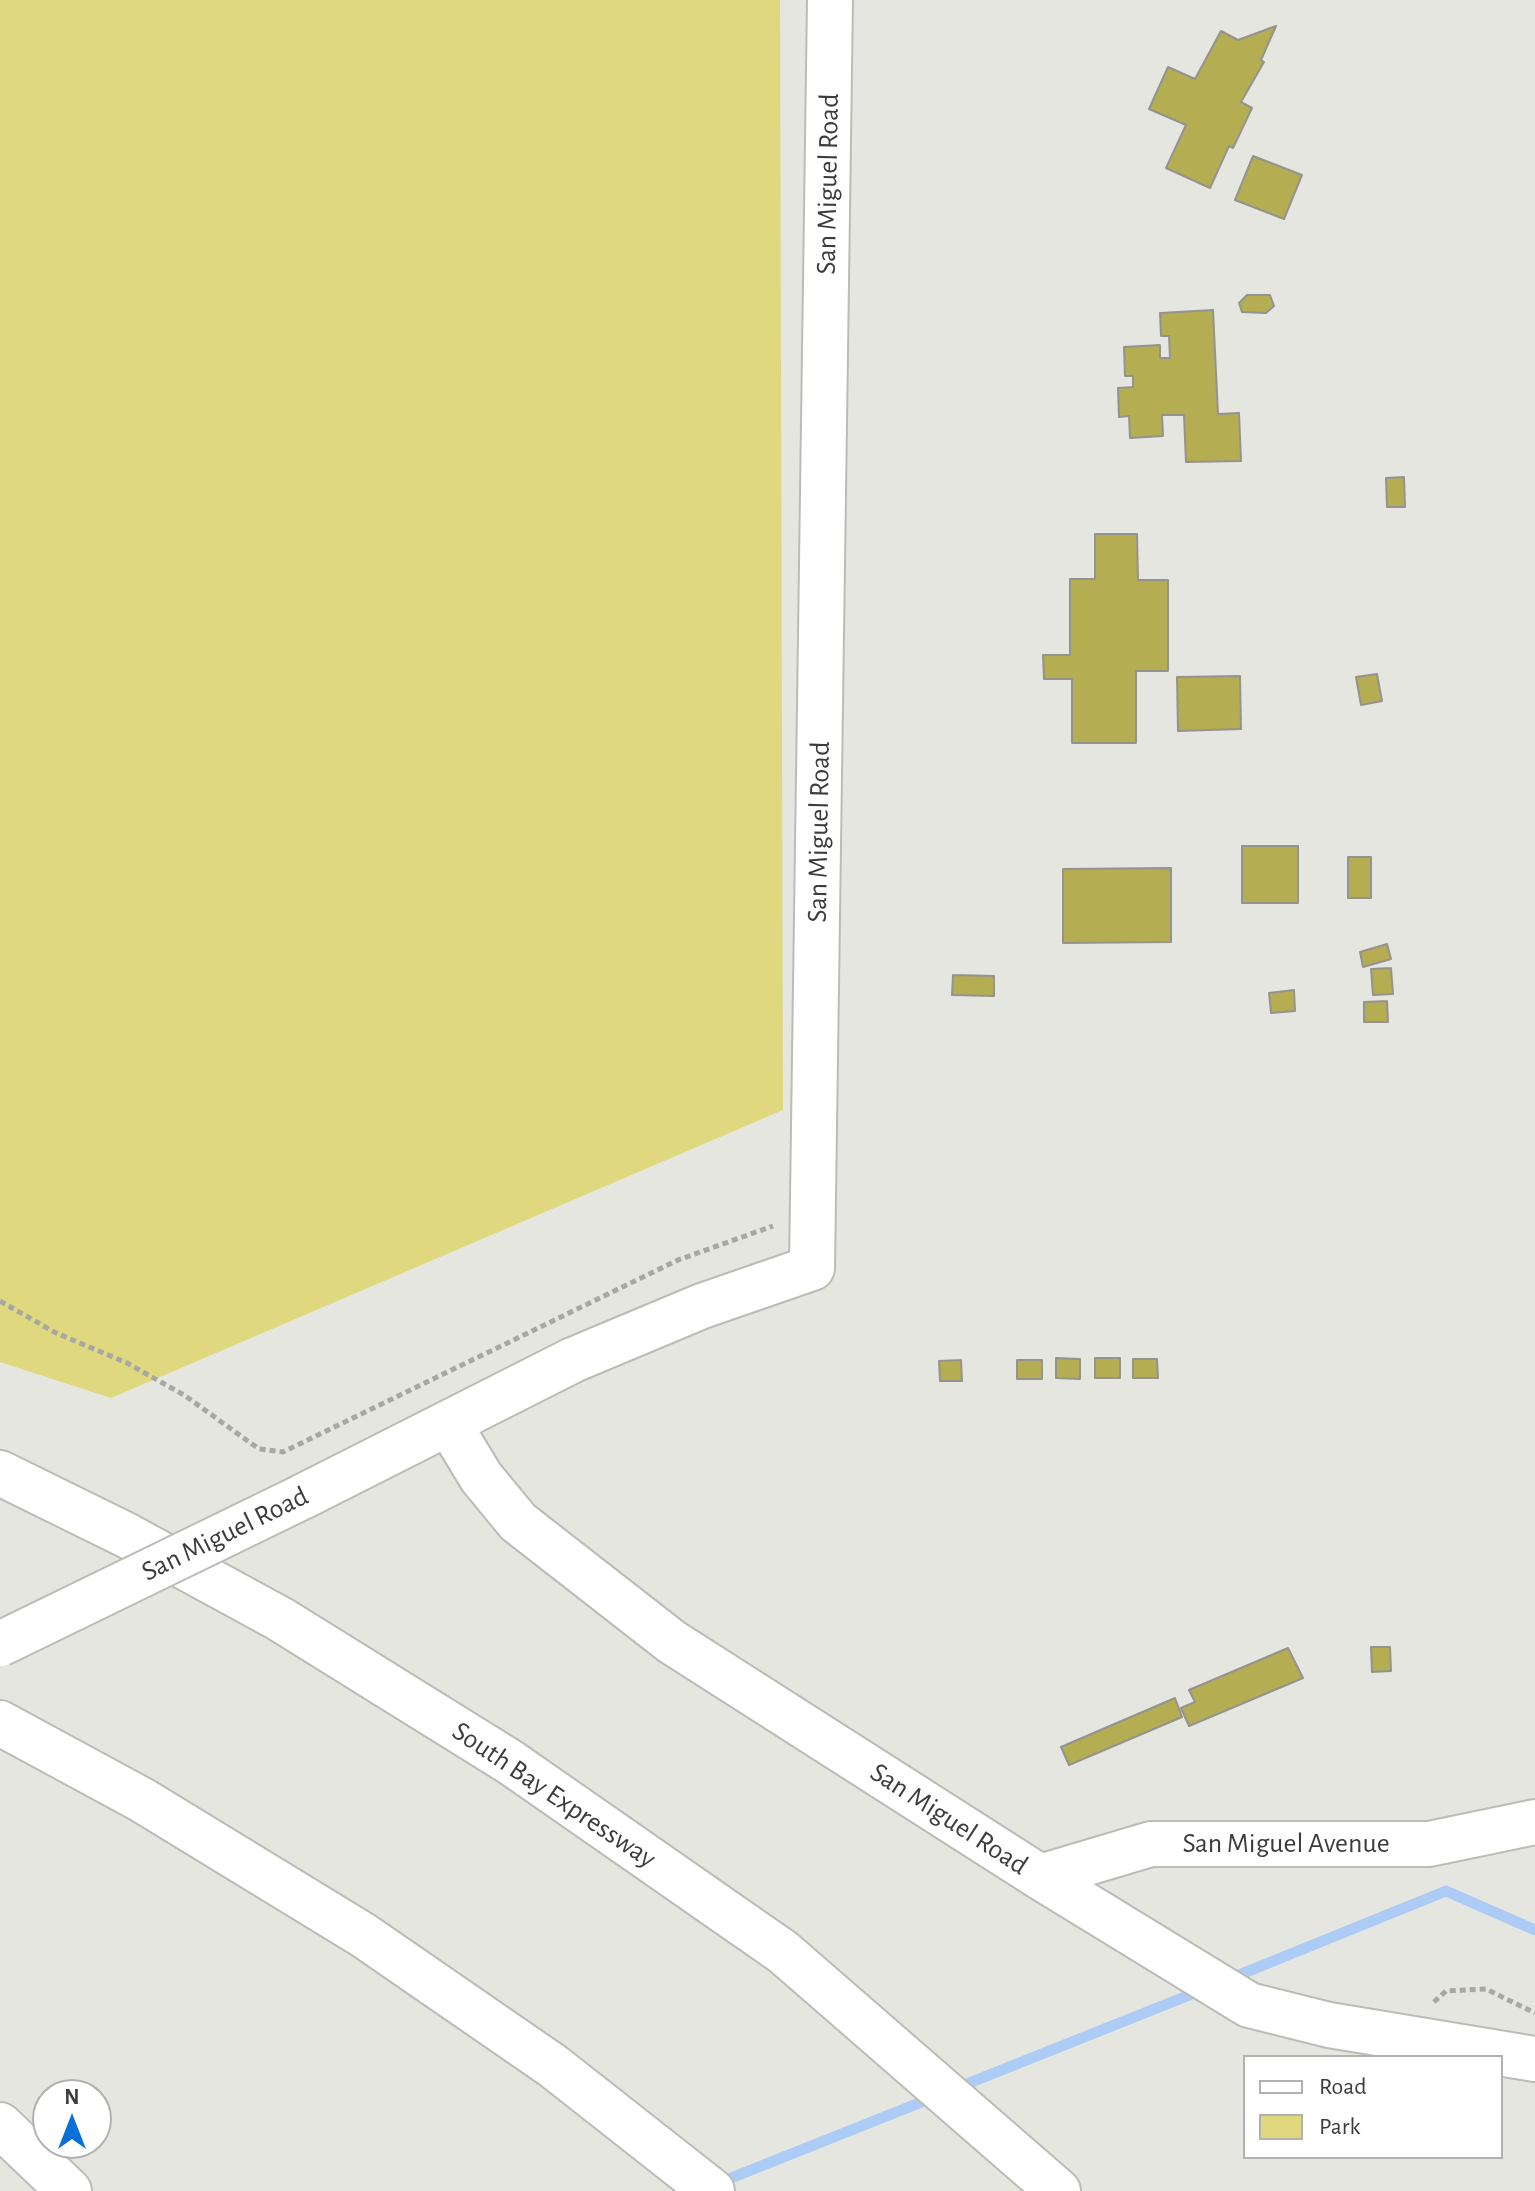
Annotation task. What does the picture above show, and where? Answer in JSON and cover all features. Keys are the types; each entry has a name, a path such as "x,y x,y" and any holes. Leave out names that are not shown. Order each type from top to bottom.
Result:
{"main road":[{"name":"San Miguel Road","path":"0,1644 302,1497 573,1360 702,1306 812,1268 830,0"},
{"name":"San Miguel Road","path":"449,1424 481,1477 518,1522 672,1642 1040,1877 1249,2005 1329,2025 1412,2040 1490,2049 1535,2059"},
{"name":"South Bay Expressway","path":"0,1473 126,1535 396,1689 573,1805 783,1952 1058,2191"},
{"path":"0,1723 254,1866 363,1935 553,2066 712,2191"},
{"name":"San Miguel Avenue","path":"1040,1877 1151,1844 1429,1844 1535,1822"},
{"path":"0,2125 69,2191"}],"path":[{"path":"0,1301 54,1332 127,1363 184,1395 259,1449 283,1452 420,1382 678,1260 775,1225 813,1217"},
{"path":"1412,2040 1426,2009 1446,1991 1486,1989 1535,2013"}],"green space":[{"path":"0,0 780,0 783,1110 111,1398 0,1362"}],"building":[{"path":"1276,26 1261,60 1264,62 1241,102 1252,108 1233,148 1229,146 1210,188 1166,168 1186,125 1149,109 1168,67 1195,79 1221,31 1238,40"},
{"path":"1253,156 1302,175 1284,219 1235,200"},
{"path":"1247,295 1270,295 1274,306 1266,313 1242,312 1239,303"},
{"path":"1213,310 1218,414 1239,413 1241,461 1186,462 1184,415 1162,415 1163,436 1130,438 1129,416 1119,417 1118,388 1133,387 1133,376 1125,376 1124,347 1160,345 1160,358 1170,358 1169,336 1161,336 1160,313"},
{"path":"1404,477 1405,507 1387,507 1386,478"},
{"path":"1095,534 1137,534 1138,580 1168,580 1168,671 1136,671 1136,743 1072,743 1072,679 1044,679 1043,655 1070,655 1070,579 1095,579"},
{"path":"1377,674 1382,701 1361,705 1356,677"},
{"path":"1240,676 1241,729 1178,731 1177,677"},
{"path":"1242,846 1298,846 1298,903 1242,903"},
{"path":"1348,857 1371,857 1371,898 1348,898"},
{"path":"1171,868 1171,942 1063,943 1063,869"},
{"path":"1387,944 1391,959 1363,967 1360,952"},
{"path":"1391,968 1393,994 1373,995 1371,969"},
{"path":"953,975 994,976 994,996 952,995"},
{"path":"1294,990 1295,1011 1271,1013 1269,993"},
{"path":"1387,1001 1388,1022 1364,1022 1364,1002"},
{"path":"1056,1358 1080,1359 1080,1379 1056,1378"},
{"path":"1095,1358 1120,1358 1120,1378 1095,1378"},
{"path":"1133,1359 1157,1359 1158,1378 1133,1378"},
{"path":"961,1360 962,1381 940,1381 939,1361"},
{"path":"1017,1360 1042,1360 1042,1379 1017,1379"},
{"path":"1371,1647 1390,1647 1391,1671 1372,1672"},
{"path":"1288,1648 1303,1678 1189,1726 1181,1708 1195,1702 1189,1690"},
{"path":"1175,1698 1182,1717 1069,1765 1061,1747"}],"waterway":[{"path":"1229,1979 1446,1891 1535,1930"},
{"path":"954,2089 1202,1990"},
{"path":"716,2184 934,2097"}]}
